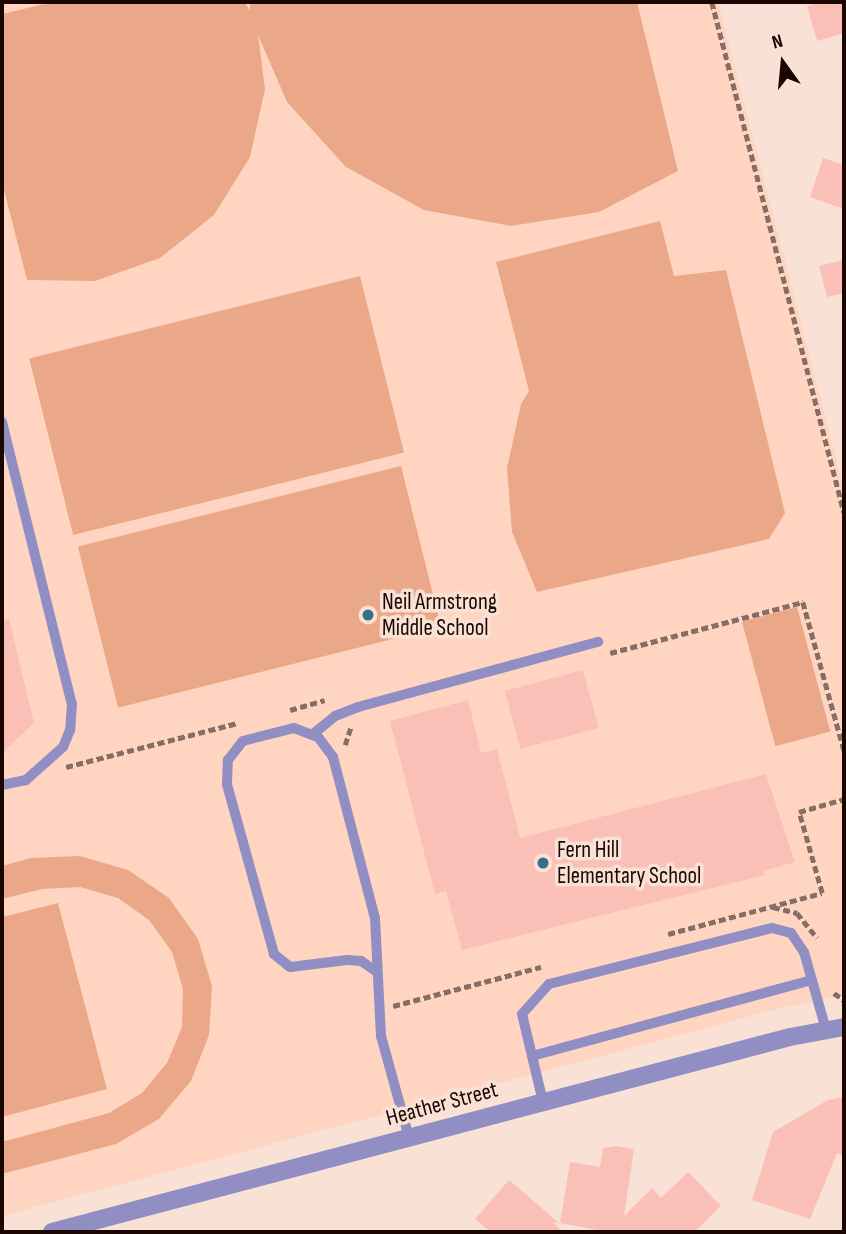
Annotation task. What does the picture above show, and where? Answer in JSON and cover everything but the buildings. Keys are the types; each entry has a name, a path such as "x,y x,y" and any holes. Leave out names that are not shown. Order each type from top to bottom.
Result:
{"street":[{"name":"Heather Street","path":"52,1232 544,1102 844,1027"}],"lane":[{"path":"2,422 69,680 70,730 52,756 26,780 2,786"},
{"path":"313,734 335,716 358,706 598,642"},
{"path":"377,972 361,961 347,960 290,967 269,945 227,784 228,760 234,750 254,736 294,728 313,734 327,746 340,784 375,918 381,1036 409,1138"},
{"path":"544,1102 522,1014 550,984 772,928 790,933 804,952 826,1030"},
{"path":"532,1056 811,980"}],"path":[{"path":"712,2 844,512"},
{"path":"602,655 803,602 844,750"},
{"path":"277,713 328,700"},
{"path":"52,756 65,767 251,720"},
{"path":"348,757 345,745 355,723"},
{"path":"664,935 822,893 799,811 844,799"},
{"path":"394,995 393,1006 556,964"}],"shaded area":[{"name":"Neil Armstrong Middle School","path":"2,2 718,2 844,489 844,996 785,1007 2,1216"},
{"path":"53,2 245,2 250,11 250,2 637,2 678,171 599,212 511,226 424,210 346,167 287,102 258,35 265,89 250,157 214,215 160,258 95,281 27,280 2,182 2,14"},
{"path":"660,221 674,276 726,270 785,513 769,539 537,592 512,532 507,468 521,404 529,391 496,262"},
{"path":"360,276 404,453 73,535 29,358"},
{"path":"401,466 441,627 118,708 78,547"},
{"path":"797,607 830,732 775,746 742,622"},
{"path":"80,856 128,870 169,898 198,939 212,986 209,1035 191,1081 159,1119 116,1144 2,1174 2,1142 109,1113 142,1093 167,1063 182,1027 183,989 172,952 149,920 118,898 80,887 42,889 2,899 2,866 31,858"},
{"path":"58,903 107,1089 2,1117 2,917"}],"place":[{"name":"Neil Armstrong Middle School","path":"368,615"},
{"name":"Fern Hill Elementary School","path":"543,863"}]}
